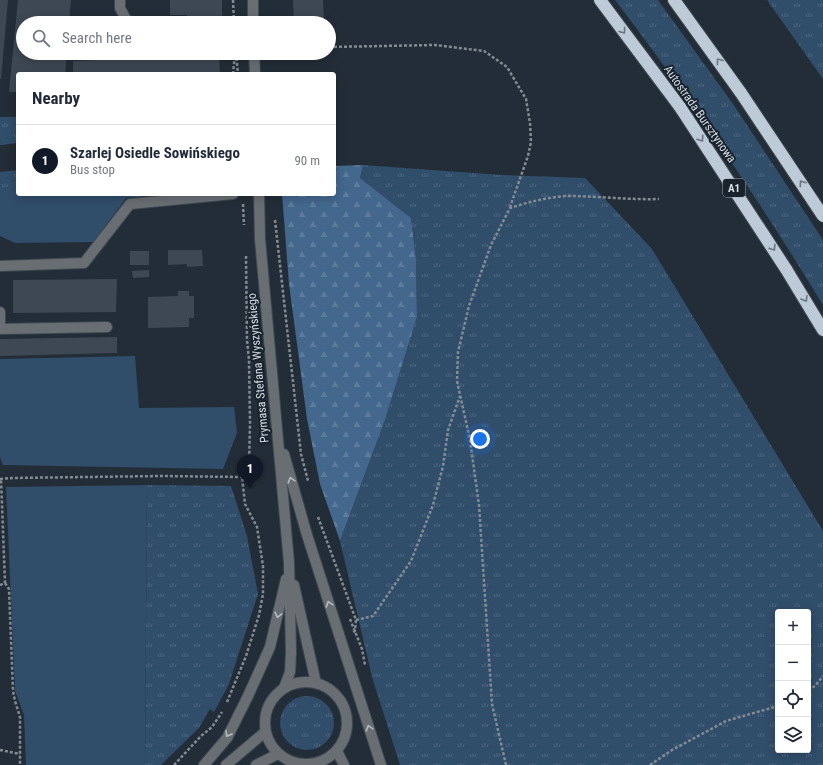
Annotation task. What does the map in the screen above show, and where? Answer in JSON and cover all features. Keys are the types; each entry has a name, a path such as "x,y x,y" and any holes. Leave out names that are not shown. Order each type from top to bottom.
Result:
{"highway":[{"name":"Autostrada Bursztynowa","path":"600,0 680,107 786,269 823,330"},
{"path":"674,0 741,93 823,216"}],"street":[{"path":"120,0 120,8 124,16"},
{"path":"253,0 253,16"},
{"path":"254,60 255,72"},
{"path":"0,266 84,263 130,204 212,196"},
{"name":"Prymasa Stefana Wyszyńskiego","path":"259,196 261,247 289,563 291,652 290,672 284,688"},
{"path":"0,312 0,329 108,327"},
{"path":"277,432 307,535 381,765"},
{"path":"204,765 227,738 270,647 289,563"},
{"name":"Prymasa Stefana Wyszyńskiego","path":"289,563 316,683"},
{"path":"300,682 316,683 329,689 339,699 346,711 347,725 344,739 337,751 318,764 310,765 293,763 278,754 265,732 264,720 268,707 274,696 284,688 300,682"},
{"path":"226,765 265,732"},
{"path":"337,751 344,765"},
{"path":"256,765 278,754"}],"path":[{"path":"233,0 234,16"},
{"path":"336,48 435,44 484,51 507,67 526,99 530,123 531,142 528,156 510,208 491,245 468,306 458,352 457,381 470,440 479,505 492,704 506,765"},
{"path":"233,72 234,60"},
{"path":"236,60 238,72"},
{"path":"510,208 534,201 567,196 659,200"},
{"path":"242,202 245,232"},
{"path":"275,217 301,454 309,484"},
{"path":"174,765 218,720 237,680 246,656 259,615 263,594 263,566 257,527 245,504 242,478 249,466 250,408 247,340 246,254"},
{"path":"356,620 373,616 411,561 432,505 443,466 448,430 460,395"},
{"path":"20,765 20,717 13,691 9,589 5,583 1,479 161,476 242,478"},
{"path":"317,513 356,620 355,631"},
{"path":"0,585 5,583"},
{"path":"811,688 815,686 823,676"},
{"path":"650,765 672,750 726,721 775,707"},
{"path":"0,750 20,754"}],"green space":[{"path":"615,0 658,0 733,104 823,240 823,305 723,150 670,74"},
{"path":"767,0 823,0 823,79"},
{"path":"0,117 16,117 16,143 0,145"},
{"path":"363,165 502,175 585,178 652,249 823,531 823,765 400,765 372,677 340,541 385,420 417,317 416,259 411,218 360,178"},
{"path":"363,165 360,178 411,218 416,259 417,317 385,420 340,541 320,484 307,419 289,284 282,196 336,196 336,166"},
{"path":"16,170 16,190 0,190 0,172"},
{"path":"0,190 16,190 16,196 126,196 126,198 94,242 15,243 0,236"},
{"path":"126,196 147,196 126,198"},
{"path":"135,356 139,408 234,407 237,433 223,469 3,465 0,457 0,359"},
{"path":"147,485 231,486 247,536 258,594 229,684 214,712 210,709 199,728 161,765 145,765"},
{"path":"147,485 145,765 26,765 24,715 15,691 6,487"},
{"path":"307,696 317,698 326,704 332,713 334,723 332,733 326,742 317,748 307,750 297,748 288,742 282,733 280,723 282,713 288,704 297,698"}],"building":[{"path":"0,0 8,0 1,79 0,79"},
{"path":"18,0 71,0 70,16 16,16"},
{"path":"170,0 222,0 222,16 170,15"},
{"path":"293,0 323,0 324,16 294,16"},
{"path":"16,20 16,60 66,60 65,72 16,72 16,92 9,92"},
{"path":"219,60 220,72 73,72 73,61"},
{"path":"168,250 202,250 203,266 187,267 187,264 168,265"},
{"path":"130,251 149,251 149,265 130,265"},
{"path":"149,270 149,277 133,278 132,271"},
{"path":"117,279 116,312 13,313 13,280"},
{"path":"178,291 189,291 189,296 194,296 194,318 189,318 189,327 148,328 148,297 178,296"},
{"path":"117,337 117,353 0,356 0,339"}],"place":[{"name":"Szarlej Osiedle Sowińskiego","path":"250,488"}]}
